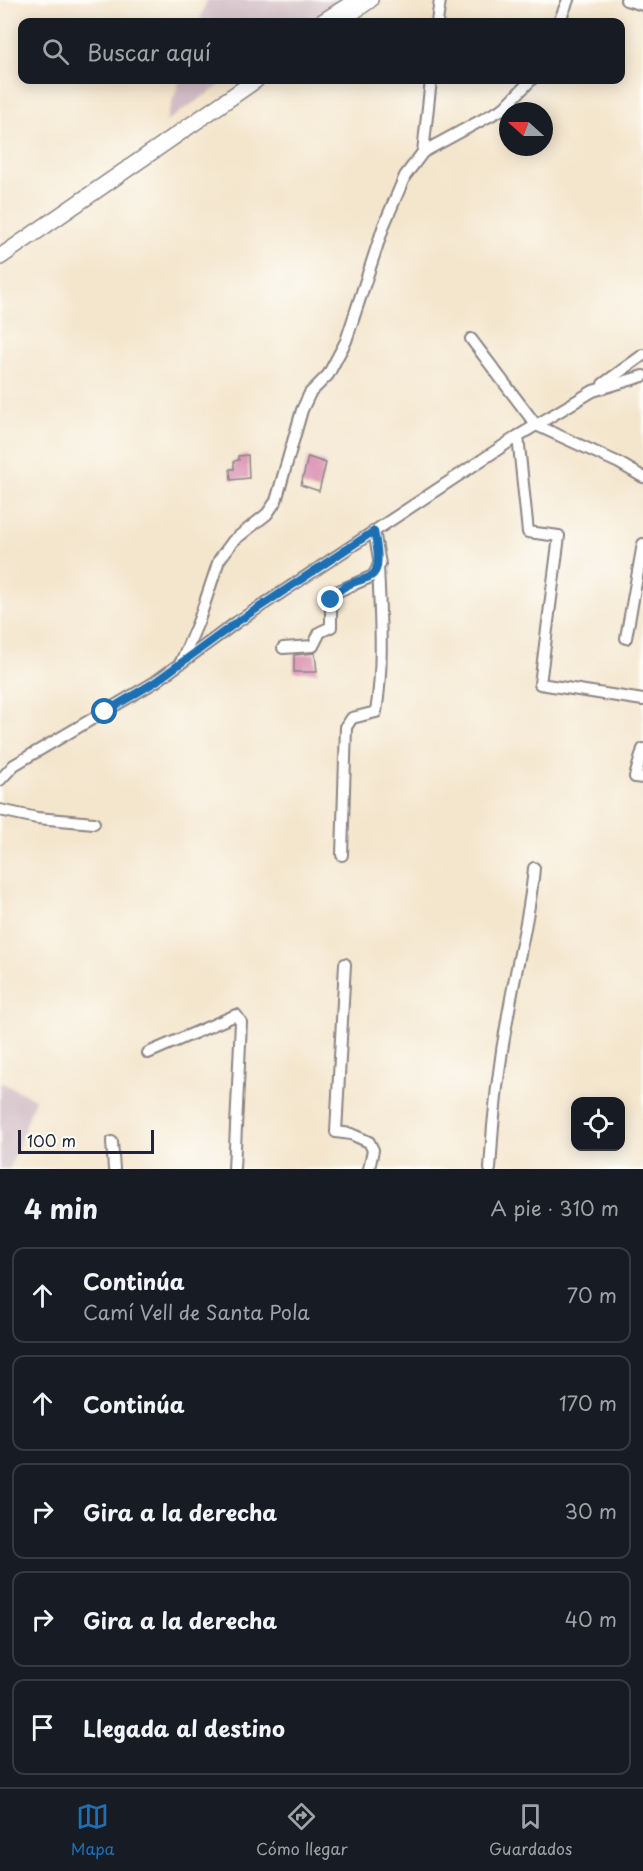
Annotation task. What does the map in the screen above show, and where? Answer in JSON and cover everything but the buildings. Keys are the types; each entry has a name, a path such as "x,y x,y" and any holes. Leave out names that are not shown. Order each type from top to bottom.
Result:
{"main road":[{"path":"328,18 357,0"},
{"path":"344,18 370,0"},
{"path":"0,250 235,84"},
{"path":"0,257 250,84"}],"street":[{"path":"438,18 440,0"},
{"path":"561,18 568,0"},
{"path":"626,0 643,5"},
{"path":"181,663 199,620 219,560 233,541 267,514 276,501 302,410 310,393 328,375 346,342 394,197 423,152 431,84"},
{"path":"423,152 504,108 527,84"},
{"path":"471,339 536,425 620,463 643,477"},
{"path":"0,780 14,765 155,682 374,531 518,436 593,391 643,355"},
{"path":"593,391 643,376"},
{"path":"518,436 528,532 559,536 540,684 643,700"},
{"path":"342,855 346,728 352,718 376,712 380,690 382,661 378,566 374,531"},
{"path":"626,638 643,544"},
{"path":"283,648 314,646 320,632 331,627 331,600 336,592 373,576 378,566"},
{"path":"643,749 635,777 643,778"},
{"path":"0,810 37,818 94,823"},
{"path":"489,1169 493,1100 510,1001 531,911 534,868"},
{"path":"345,964 336,1132 351,1134 369,1142 373,1150 369,1169"},
{"path":"147,1053 236,1015 241,1022 234,1169"},
{"path":"112,1142 114,1169"}],"shaded area":[{"path":"207,0 345,0 318,18 200,18"},
{"path":"179,84 222,84 165,122"},
{"path":"0,1082 35,1099 10,1169 0,1169"}],"route":[{"path":"105,712 155,682 237,622 374,531 380,564 373,576 336,592 331,600"}]}
